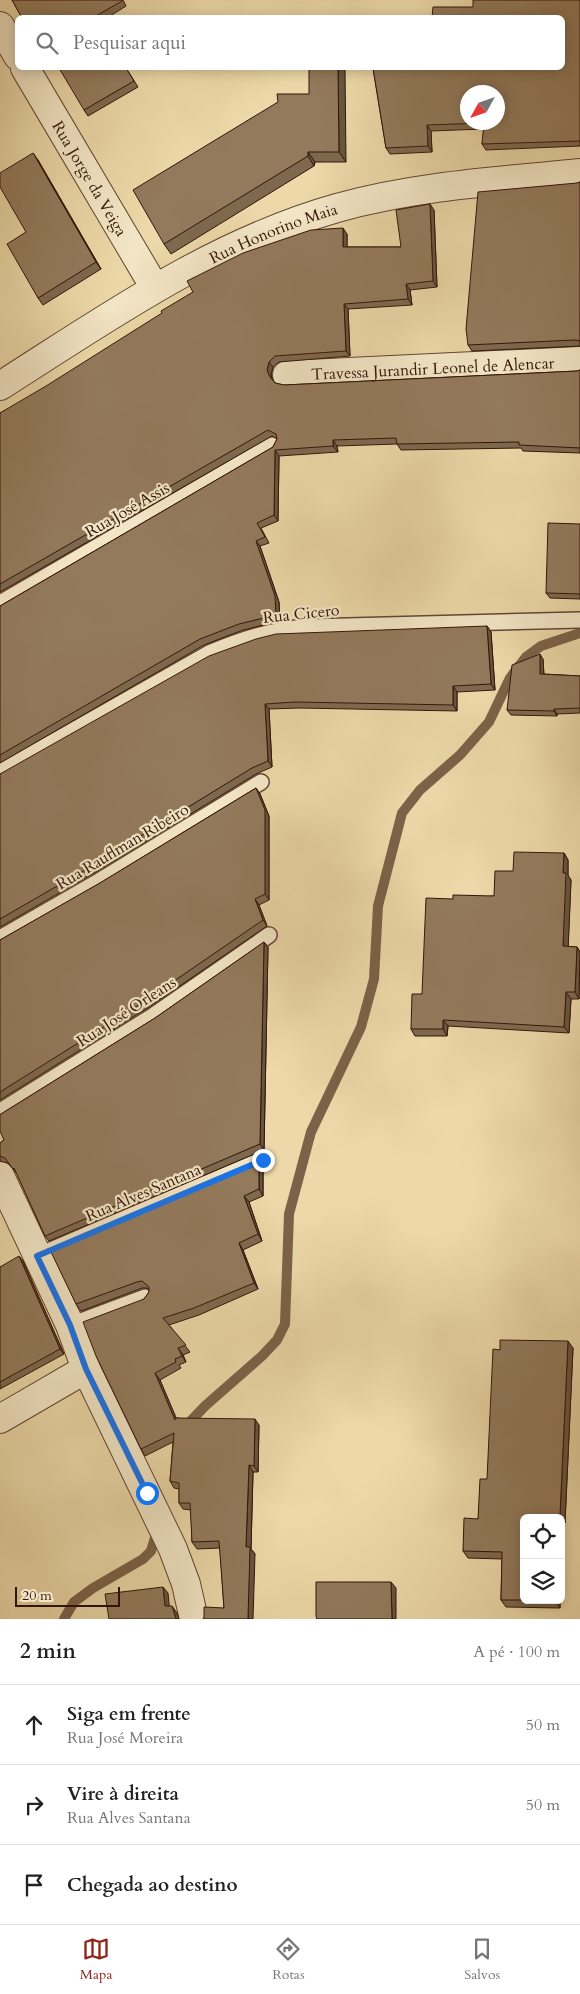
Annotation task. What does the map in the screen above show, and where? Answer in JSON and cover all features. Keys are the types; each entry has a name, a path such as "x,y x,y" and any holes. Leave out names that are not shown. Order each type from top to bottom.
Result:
{"street":[{"path":"0,26 15,51"},
{"name":"Rua Jorge da Veiga","path":"25,70 155,288"},
{"name":"Rua Honorino Maia","path":"0,386 155,288 255,236 337,208 444,186 580,174"},
{"name":"Travessa Jurandir Leonel de Alencar","path":"287,375 580,360"},
{"path":"0,1176 70,1325 86,1369 173,1549 186,1584 194,1619"},
{"path":"0,1419 86,1369"}],"lane":[{"name":"Rua José Assis","path":"0,603 272,445"},
{"name":"Rua Cicero","path":"0,772 209,653 253,636 272,631 309,627 580,620"},
{"name":"Rua Rauflman Ribeiro","path":"0,938 99,881 261,782"},
{"name":"Rua José Orleans","path":"0,1111 154,1015 269,935"},
{"name":"Rua Alves Santana","path":"37,1256 263,1160"},
{"path":"70,1325 144,1297"}],"building":[{"path":"12,0 122,0 98,15 20,15"},
{"path":"473,0 580,0 580,141 482,144 483,130 505,130 505,85 460,85 460,124 427,125 428,146 386,148 373,70 565,70 565,15 432,15 433,7 473,7"},
{"path":"60,70 127,70 134,81 84,110"},
{"path":"309,70 338,70 339,152 308,152 308,156 164,244 133,190 278,102 277,94 309,94"},
{"path":"33,153 96,262 38,298 7,244 26,232 0,187 0,173"},
{"path":"580,182 580,341 468,345 466,329 478,192"},
{"path":"430,204 433,281 406,284 408,299 344,304 346,351 275,356 269,362 267,370 270,377 275,383 284,385 580,370 580,448 519,445 519,442 397,444 396,438 333,440 333,446 275,450 274,515 257,523 265,537 256,541 275,596 276,615 239,624 200,639 0,755 0,606 273,447 277,439 276,434 268,430 0,584 0,413 46,386 193,292 187,281 243,253 311,230 343,228 343,247 401,247 396,210"},
{"path":"548,523 580,524 580,594 546,593"},
{"path":"487,626 491,684 453,686 453,705 295,702 265,704 268,761 252,768 90,867 0,919 0,774 209,656 256,639 276,634"},
{"path":"540,654 540,674 580,676 580,708 554,709 554,711 507,710 512,665"},
{"path":"256,788 265,810 265,894 255,899 263,920 145,1001 0,1092 0,940 100,883"},
{"path":"514,852 564,853 563,873 566,873 563,946 577,947 575,992 566,992 564,1027 443,1020 443,1029 411,1029 412,994 422,994 426,898 453,899 453,895 494,896 495,871 513,871"},
{"path":"264,942 260,1144 45,1236 14,1168 5,1158 0,1156 0,1143 4,1140 0,1131 0,1114 155,1018"},
{"path":"259,1162 259,1189 244,1196 258,1234 239,1243 254,1283 194,1308 163,1318 186,1345 178,1348 182,1356 175,1359 176,1362 155,1373 175,1420 175,1418 255,1419 254,1466 249,1465 246,1547 250,1547 248,1619 203,1619 204,1607 224,1608 219,1541 192,1542 190,1503 179,1503 179,1483 170,1481 174,1433 141,1449 96,1356 83,1322 144,1299 149,1292 149,1287 142,1281 137,1282 76,1304 51,1252"},
{"path":"19,1256 60,1349 0,1382 0,1267"},
{"path":"500,1340 568,1341 560,1514 520,1514 520,1600 501,1600 502,1552 463,1551 464,1518 478,1519 480,1479 487,1479 493,1349 500,1350"},
{"path":"316,1582 391,1582 392,1619 317,1619"},
{"path":"163,1587 165,1606 172,1606 176,1619 109,1619 105,1594"}],"waterway":[{"path":"185,1427 205,1406 262,1356 277,1340 285,1324 289,1214 311,1132 361,1027 374,979 378,906 402,813 420,790 460,755 489,722 510,678 526,657 541,646 580,633"},
{"path":"64,1619 74,1602 93,1588 143,1559 151,1551 158,1528"}],"route":[{"path":"147,1493 86,1369 70,1325 37,1256 263,1160"}]}
